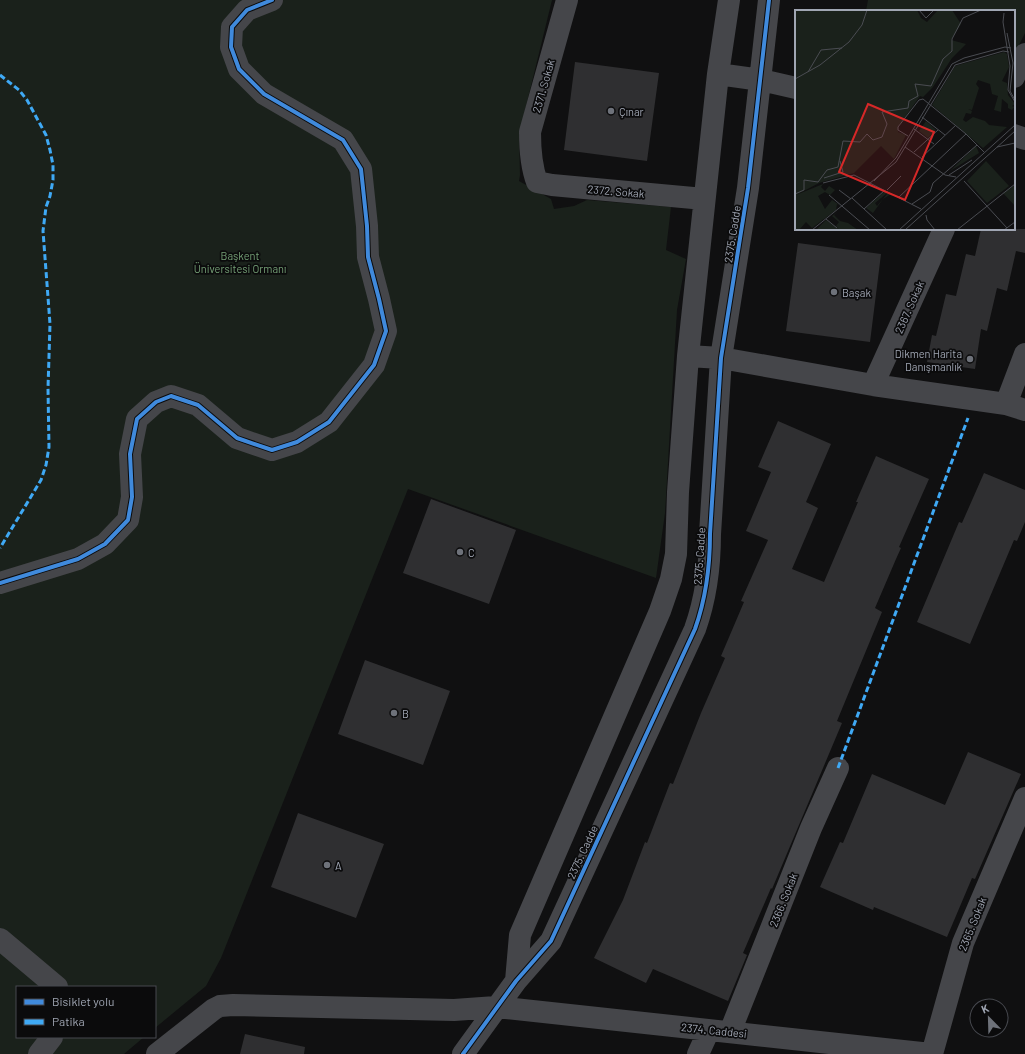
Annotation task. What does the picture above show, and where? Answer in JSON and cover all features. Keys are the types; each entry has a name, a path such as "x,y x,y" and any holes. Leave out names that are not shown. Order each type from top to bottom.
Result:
{"street":[{"path":"0,583 78,558 105,544 128,520 132,497 130,454 137,419 156,402 171,396 198,405 237,438 272,450 297,442 328,422 374,365 386,331 368,258 368,226 361,169 342,140 264,94 239,69 231,47 232,28 248,10 272,0"},
{"name":"2371. Sokak","path":"534,173 530,152 530,132 567,0"},
{"name":"2375. Cadde","path":"516,981 520,935 660,611 671,579 676,554 678,492 688,356 718,74 729,0"},
{"name":"2375. Cadde","path":"463,1054 516,981 551,941 695,629 702,609 710,560 710,526 721,358 748,188 770,0"},
{"path":"1015,75 1025,54"},
{"path":"718,74 761,80 795,88"},
{"path":"1015,135 1025,139"},
{"name":"2372. Sokak","path":"534,173 537,182 552,185 704,199"},
{"name":"2367. Sokak","path":"873,385 944,230"},
{"path":"688,356 721,358 873,385 1015,407 1025,354"},
{"name":"2366. Sokak","path":"698,1054 720,1031 838,768"},
{"name":"2365. Sokak","path":"931,1054 963,943 1025,798"},
{"path":"0,939 56,986"},
{"name":"2374. Caddesi","path":"157,1054 214,1009 220,1006 454,1010 496,1007 931,1054"},
{"path":"39,1054 51,1038"}],"green space":[{"name":"Başkent Üniversitesi Ormanı","path":"0,0 552,0 519,135 519,181 551,199 554,209 574,206 587,200 671,207 666,250 686,259 677,310 665,513 656,578 408,489 221,958 206,986 156,1027 156,986 16,986 16,1038 143,1038 124,1054 0,1054"},
{"path":"868,0 1025,0 1025,33 1015,53 1015,10 866,10"}],"building":[{"name":"Çınar","path":"575,62 659,73 647,161 564,150"},
{"path":"1025,229 1025,253 1016,251 1007,291 997,288 987,331 981,329 975,369 927,362 932,335 936,336 946,294 956,296 966,254 975,256 981,230"},
{"name":"Başak","path":"798,243 881,254 870,342 786,331"},
{"path":"778,421 831,444 806,502 818,508 792,569 824,582 876,456 929,479 899,547 901,548 875,608 882,612 837,721 842,723 772,889 771,888 743,953 747,955 728,1001 653,969 646,983 594,958 623,900 645,842 647,843 670,783 673,784 701,713 725,658 721,656 744,602 741,601 768,540 746,531 771,472 758,467"},
{"path":"984,473 1025,490 1025,522 1017,541 1014,540 970,644 917,622 959,522 962,523"},
{"name":"C","path":"431,499 516,530 489,604 403,573"},
{"name":"B","path":"365,660 450,691 423,765 338,734"},
{"path":"968,752 1021,774 975,879 972,878 947,937 874,907 873,910 820,887 840,842 843,843 872,774 945,805"},
{"name":"A","path":"298,813 384,844 356,918 271,887"},
{"path":"245,1034 305,1047 304,1054 240,1054"}],"marked path":[{"path":"0,75 19,90 27,100 46,135 53,165 53,180 46,207 43,231 50,324 48,388 49,447 46,465 41,480 0,548"},
{"path":"838,768 968,418"}],"cycle path":[{"path":"0,583 78,559 105,544 128,520 132,497 130,454 137,419 156,402 171,396 198,405 237,438 272,450 297,442 329,422 374,365 386,331 368,257 367,226 361,169 343,140 264,94 239,69 231,47 232,27 247,10 272,0"},
{"path":"463,1054 516,981 551,941 695,629 699,617 707,582 721,358 748,188 769,0"}],"place":[{"name":"Çınar","path":"611,111"},
{"name":"Başak","path":"834,292"},
{"name":"Dikmen Harita Danışmanlık","path":"970,359"},
{"name":"C","path":"460,552"},
{"name":"B","path":"394,713"},
{"name":"A","path":"327,865"}]}
